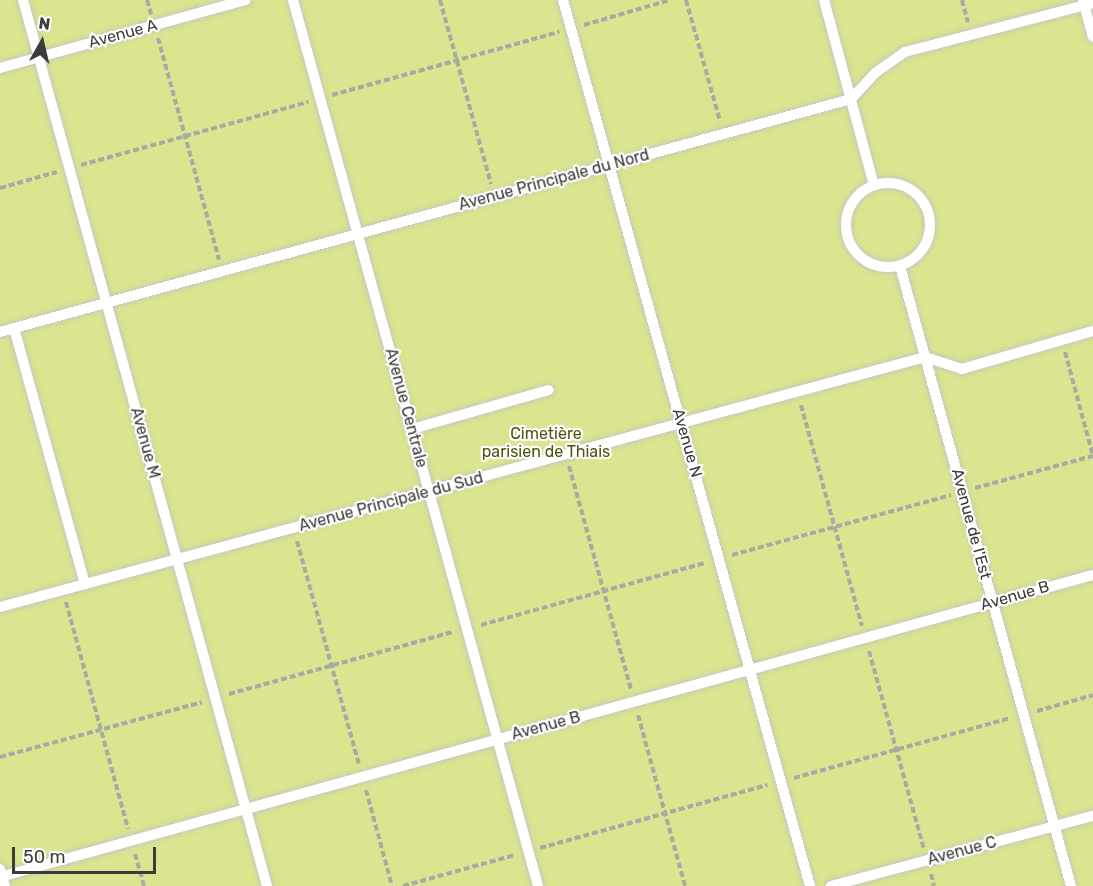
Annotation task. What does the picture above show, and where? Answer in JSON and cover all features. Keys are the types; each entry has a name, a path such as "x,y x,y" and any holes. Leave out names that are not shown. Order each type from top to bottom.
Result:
{"lane":[{"name":"Avenue M","path":"23,0 267,886"},
{"name":"Avenue A","path":"0,68 246,0"},
{"name":"Avenue Centrale","path":"293,0 538,886"},
{"name":"Avenue N","path":"563,0 810,886"},
{"path":"824,0 874,185"},
{"name":"Avenue Principale du Nord","path":"0,332 850,99 890,60 905,52 1087,3"},
{"path":"1087,3 1093,37"},
{"path":"874,185 900,185 913,191 928,212 930,226 921,250 900,266 872,264 859,256 846,232 851,204 874,185"},
{"name":"Avenue de l'Est","path":"900,266 1071,886"},
{"path":"14,328 85,584"},
{"path":"925,357 962,369 1093,331"},
{"name":"Avenue Principale du Sud","path":"0,607 178,561 925,357"},
{"path":"412,429 549,390"},
{"name":"Avenue B","path":"2,877 1093,575"},
{"name":"Avenue C","path":"831,886 1093,816"}],"path":[{"path":"147,0 222,271"},
{"path":"440,0 494,196"},
{"path":"687,0 724,134"},
{"path":"962,0 972,35"},
{"path":"0,757 1093,456 1061,340"},
{"path":"565,454 685,886"},
{"path":"294,529 392,886"},
{"path":"63,590 144,886"},
{"path":"403,886 1093,695"}],"green space":[{"name":"Cimetière parisien de Thiais","path":"0,0 1093,0 1093,886 0,886"}]}
